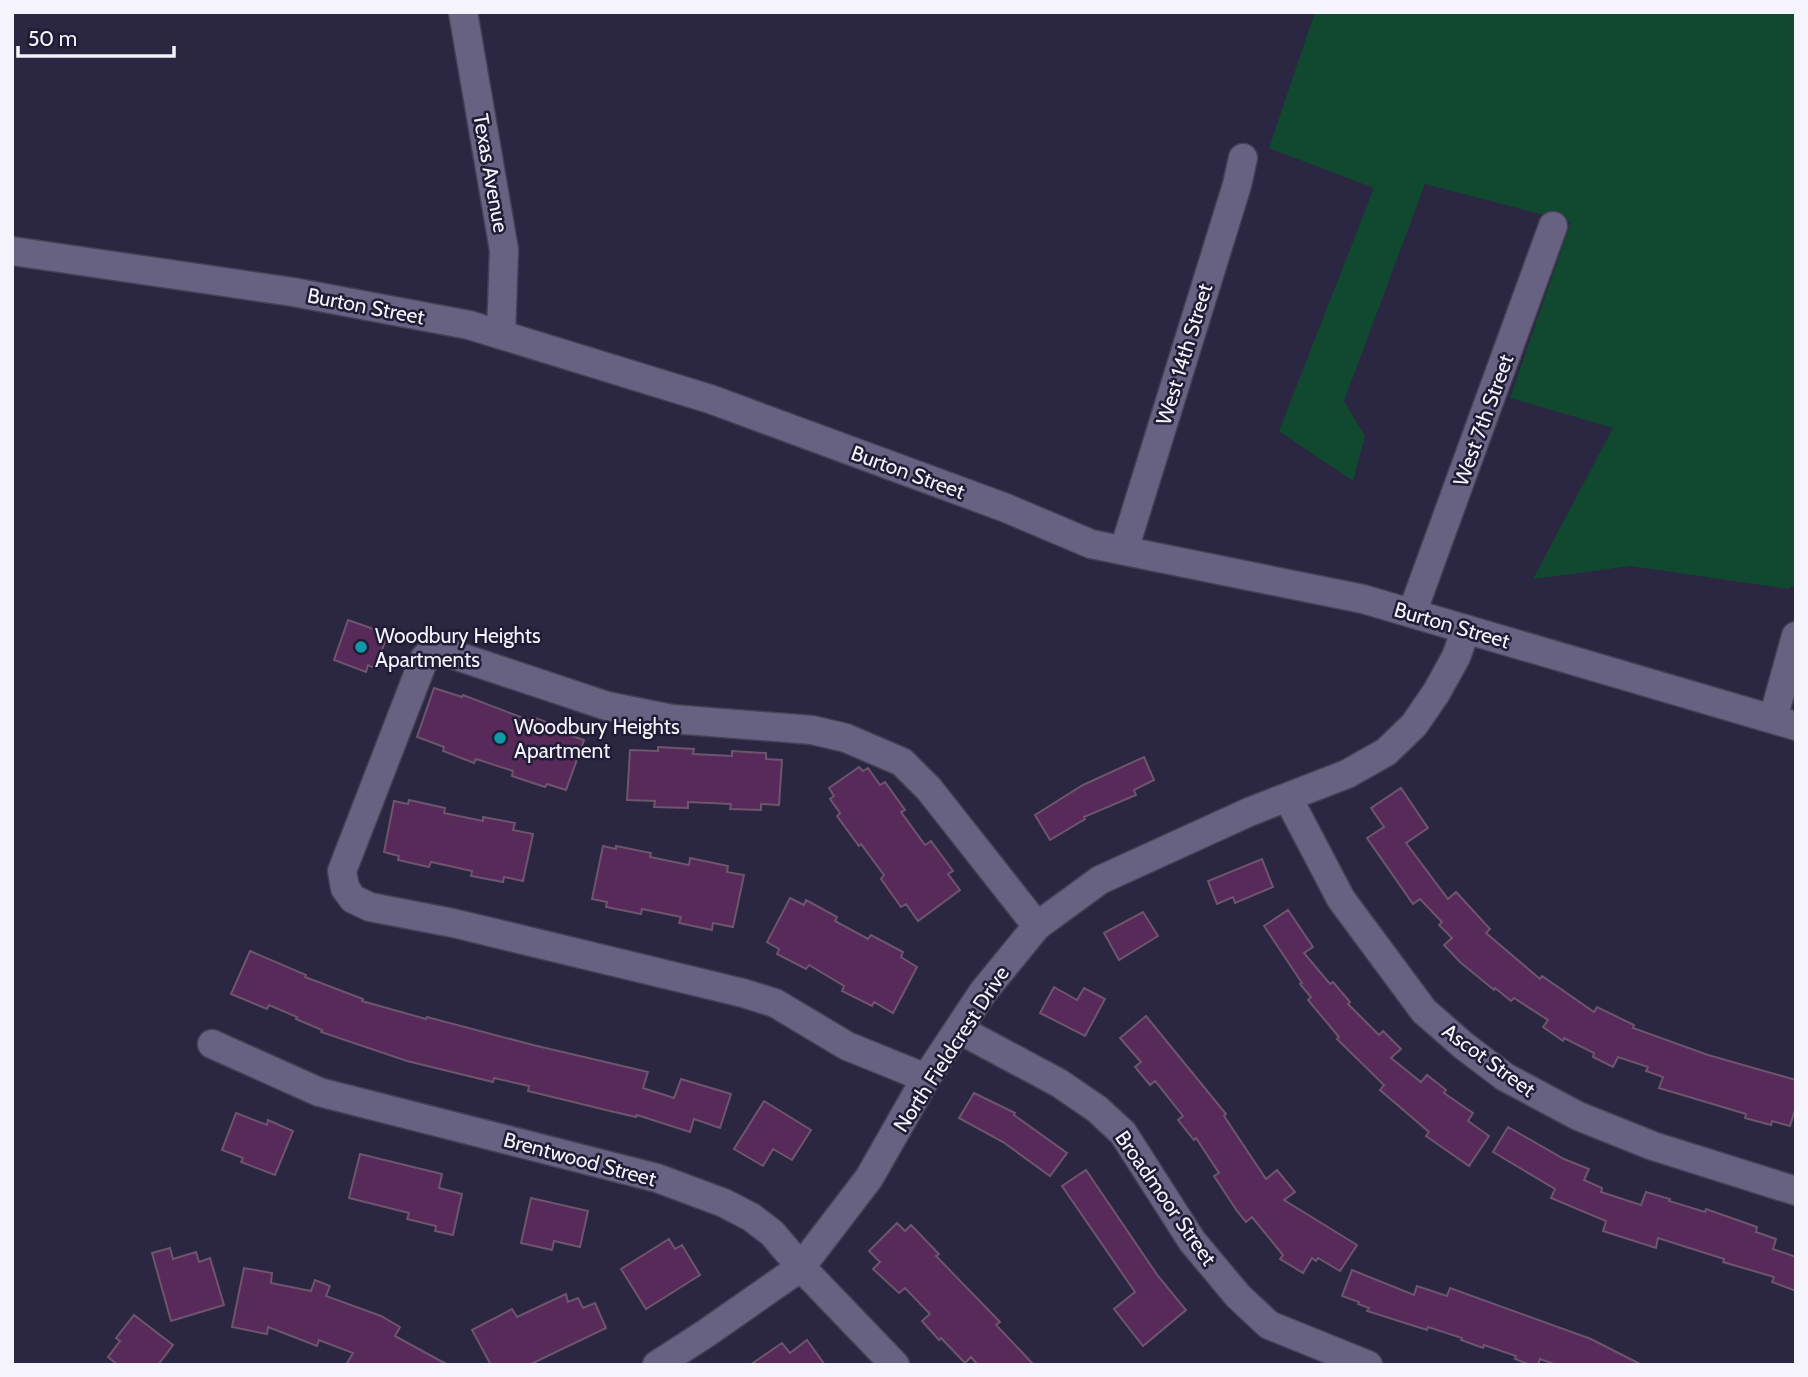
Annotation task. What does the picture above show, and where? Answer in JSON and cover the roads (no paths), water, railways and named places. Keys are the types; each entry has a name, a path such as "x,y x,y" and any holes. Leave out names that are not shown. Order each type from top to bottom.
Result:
{"street":[{"name":"Texas Avenue","path":"463,12 504,250 501,335"},
{"name":"West 14th Street","path":"1124,550 1237,185 1242,158"},
{"name":"West 7th Street","path":"1412,613 1553,226"},
{"name":"Burton Street","path":"12,251 293,292 469,326 709,399 1006,508 1091,544 1363,599 1784,722"},
{"name":"North Fieldcrest Drive","path":"657,1365 801,1267 869,1178 926,1079 983,992 1037,926 1100,880 1237,817 1347,774 1386,752 1414,725 1436,693 1456,657 1466,629"},
{"path":"1784,722 1796,635"},
{"path":"926,1079 847,1045 775,1003 753,996 453,923 370,907 353,899 345,888 342,871 424,659 432,651 448,653 607,706 672,719 812,730 846,738 902,762 929,789 1037,926"},
{"name":"Ascot Street","path":"1288,798 1341,899 1424,1011 1464,1046 1505,1077 1578,1116 1653,1146 1796,1191"},
{"name":"Broadmoor Street","path":"960,1030 1059,1083 1097,1109 1123,1133 1192,1241 1238,1296 1269,1325 1368,1365"},
{"name":"Brentwood Street","path":"212,1044 319,1093 657,1178 724,1203 751,1217 772,1233 895,1365"}],"place":[{"name":"Woodbury Heights Apartments","path":"361,647"},
{"name":"Woodbury Heights Apartment","path":"500,738"}]}
